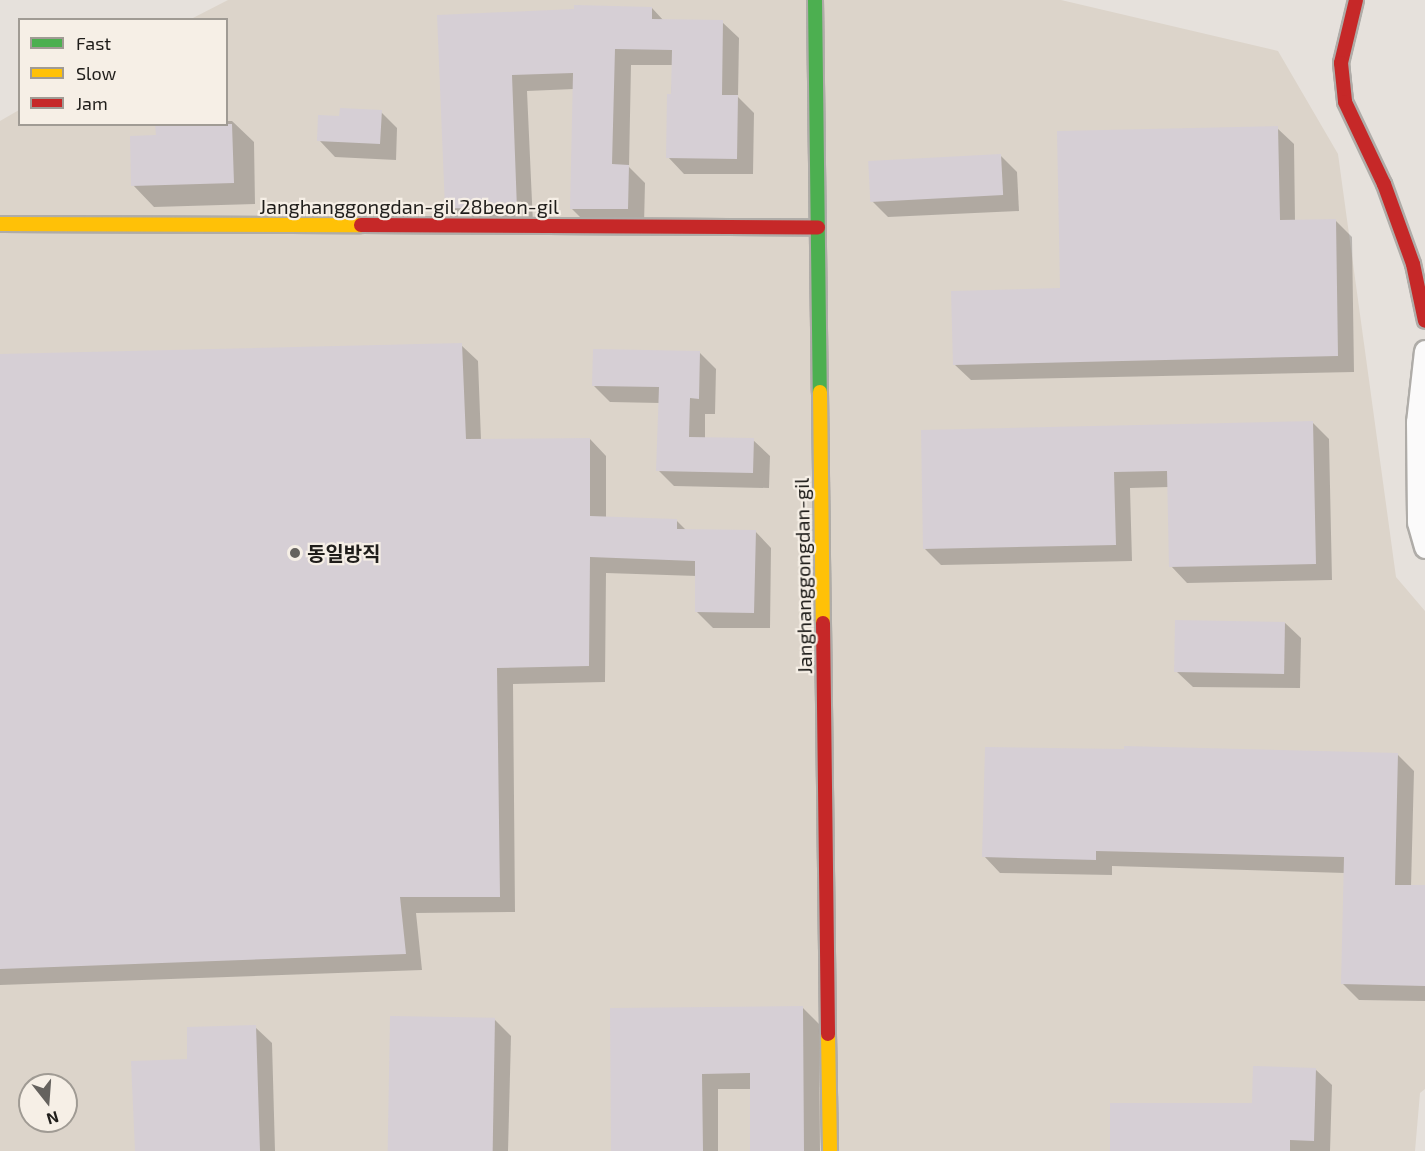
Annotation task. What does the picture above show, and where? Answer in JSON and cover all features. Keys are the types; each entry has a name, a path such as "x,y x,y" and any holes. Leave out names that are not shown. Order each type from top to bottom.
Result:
{"street":[{"name":"Janghanggongdan-gil","path":"815,0 830,1151"},
{"path":"1356,0 1341,63 1345,102 1384,184 1413,264 1425,321"},
{"name":"Janghanggongdan-gil 28beon-gil","path":"0,224 818,227"},
{"path":"1425,351 1417,422 1418,522 1425,547"}],"shaded area":[{"path":"228,0 1061,0 1278,51 1338,154 1396,577 1425,611 1425,1089 1420,1093 1415,1151 0,1151 0,121 18,111 18,126 228,126 228,18 193,18"}],"building":[{"path":"574,5 652,7 652,19 723,20 722,95 738,95 737,159 666,158 667,94 671,94 672,50 615,49 612,164 629,165 628,209 570,209 573,73 512,75 517,209 445,208 437,15 574,9"},
{"path":"340,108 382,110 380,144 317,141 318,115 339,116"},
{"path":"232,124 234,183 131,186 130,136 156,135 155,126 228,126"},
{"path":"1278,126 1280,220 1336,219 1338,356 953,365 951,291 1060,288 1057,131"},
{"path":"1001,154 1003,195 870,202 868,161"},
{"name":"동일방직","path":"462,343 466,439 590,438 590,516 677,519 677,529 756,530 754,613 695,612 695,561 590,557 589,666 497,668 500,897 400,897 406,954 0,969 0,354"},
{"path":"593,349 700,351 699,399 690,398 689,437 754,438 753,473 656,471 659,387 592,386"},
{"path":"1313,421 1316,564 1169,567 1167,471 1114,472 1116,545 923,549 921,430"},
{"path":"1175,620 1285,622 1284,674 1174,672"},
{"path":"1124,746 1398,753 1395,885 1425,885 1425,986 1341,984 1344,857 1096,851 1096,860 982,857 985,747 1124,749"},
{"path":"803,1006 804,1151 750,1151 750,1073 702,1074 703,1151 611,1151 610,1008"},
{"path":"390,1016 495,1018 493,1151 388,1151"},
{"path":"256,1025 260,1151 135,1151 131,1061 187,1059 187,1027"},
{"path":"1253,1066 1316,1068 1314,1141 1290,1140 1290,1151 1110,1151 1110,1103 1252,1103"}],"traffic: fast":[{"path":"815,0 820,392"}],"traffic: slow":[{"path":"0,224 361,225"},
{"path":"820,392 823,623"},
{"path":"828,1034 830,1151"}],"traffic: jam":[{"path":"1356,0 1341,63 1345,102 1384,184 1413,264 1425,321"},
{"path":"361,225 818,227"},
{"path":"823,623 828,1034"}],"place":[{"name":"동일방직","path":"295,553"}]}
